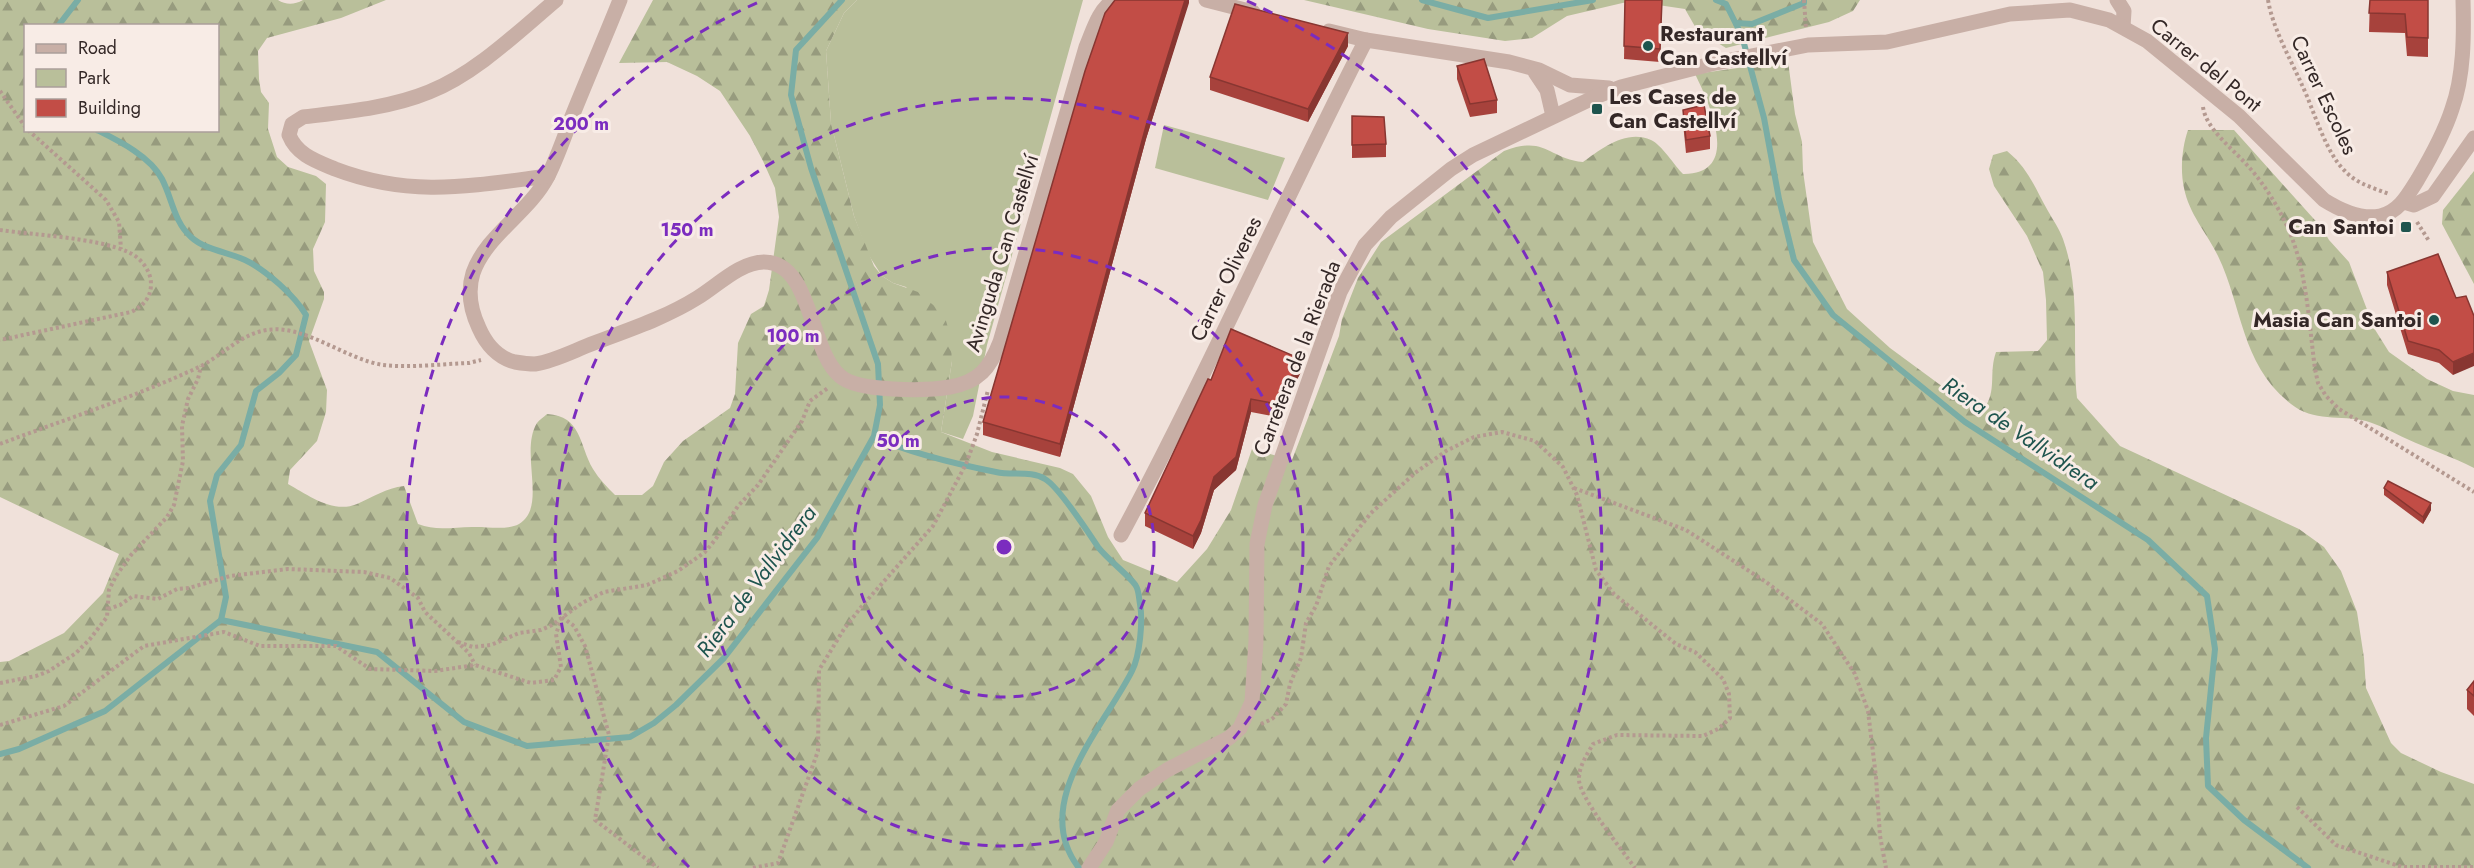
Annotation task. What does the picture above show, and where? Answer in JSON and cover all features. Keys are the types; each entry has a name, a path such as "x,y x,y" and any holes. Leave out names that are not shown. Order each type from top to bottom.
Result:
{"street":[{"path":"548,176 432,189 381,183 356,177 301,154 289,135 292,124 303,117 397,102 430,92 461,76 556,0"},
{"path":"620,0 548,176 527,208 486,249 474,271 470,284 472,310 480,329 495,352 514,362 534,364 561,356 676,310 747,266 768,262 779,264 796,282 823,351 840,376"},
{"name":"Avinguda Can Castellví","path":"840,376 865,387 955,386 978,376 992,364 1086,47 1097,20 1105,7 1114,0"},
{"path":"1206,0 1271,16"},
{"path":"2117,0 2124,12 2123,27"},
{"path":"2463,0 2463,39 2452,109 2430,159 2404,201 2414,205 2433,196 2474,138"},
{"name":"Carrer del Pont","path":"1808,45 1887,42 1978,20 2049,10 2070,10 2091,14 2123,27 2147,41 2259,135 2308,186 2340,210 2372,217 2391,211 2404,201"},
{"path":"1313,27 1366,40 1509,62 1583,87 1621,87"},
{"name":"Carrer Oliveres","path":"1121,535 1234,312 1313,143 1366,40"},
{"name":"Carretera de la Rierada","path":"1240,728 1252,702 1256,641 1257,544 1264,505 1320,346 1351,270 1365,245 1390,218 1450,169 1558,113 1621,87 1711,64 1808,45"},
{"path":"1531,68 1544,82 1558,113"},
{"path":"1554,79 1563,93 1558,113"},
{"path":"1091,867 1106,842 1118,810 1139,789 1167,770 1229,738 1240,728"}],"path":[{"path":"1804,0 1808,45"},
{"name":"Carrer Escoles","path":"2268,0 2281,38 2327,142 2342,169 2361,184 2404,201"},
{"path":"2207,90 2203,98 2204,114 2249,167 2280,211 2291,233 2304,280 2315,369 2326,396 2339,409 2474,492"},
{"path":"0,91 24,125"},
{"path":"30,132 106,200 119,222 121,249"},
{"path":"0,230 97,243 121,249 137,258 150,276 150,292 138,308 121,315 0,340"},
{"path":"0,444 201,366 237,342 267,330 291,331 364,360 383,365 469,363 485,359 495,352"},
{"path":"753,868 778,863 818,751 819,670 844,629 862,606 933,526 966,464 977,434 987,396 992,364"},
{"path":"0,683 36,676 67,659 90,639 107,617 109,590 116,576 131,555 167,517 174,505 183,461 182,426 188,399 198,379 201,366"},
{"path":"458,642 473,647 491,645 519,633 541,630 552,625 582,603 604,592 647,585 668,578 705,552 738,506 758,485 802,421 810,401 840,376"},
{"path":"1240,728 1256,726 1272,719 1286,704 1290,684 1301,658 1306,623 1316,606 1329,566 1371,513 1415,473 1446,451 1474,437 1502,432 1535,441 1563,467 1577,495 1596,570 1614,594 1676,644 1695,652 1723,679 1729,694 1730,718 1718,729 1703,736 1617,735 1593,744 1578,779 1587,802 1635,868"},
{"path":"1573,488 1686,530 1766,582 1822,624 1855,674 1868,711 1880,836 1886,868"},
{"path":"108,609 120,605 133,596 158,599 177,589 230,576 288,568 324,572 364,572 390,578 418,598 425,612 469,653 475,665"},
{"path":"0,725 64,706 144,646 224,632 260,646 336,646 370,669 435,671 475,665 531,684 554,680 561,667 556,634 562,617"},
{"path":"562,617 574,626 585,646 609,735 595,820 658,868"},
{"path":"2297,807 2336,845 2347,849 2402,867 2474,867"}],"green space":[{"path":"0,0 278,0 290,4 303,0 386,0 341,18 267,38 258,51 261,92 269,103 268,129 277,157 288,167 316,176 326,184 325,222 313,249 314,271 324,292 324,299 309,341 327,390 326,412 317,441 290,470 288,484 312,498 339,507 357,504 385,491 404,486 418,524 440,528 498,528 519,524 527,516 532,505 532,435 537,423 547,414 567,420 573,426 593,469 615,495 642,495 653,486 664,462 683,441 730,408 735,394 738,343 751,314 764,306 769,290 779,217 775,188 750,136 720,91 697,76 667,62 619,63 653,0 857,0 844,13 826,51 831,123 854,216 874,266 882,276 893,283 918,292 939,310 946,321 950,334 952,361 941,432 992,452 1060,468 1073,474 1091,496 1108,537 1123,560 1177,582 1207,549 1231,510 1252,449 1292,460 1339,336 1342,319 1358,278 1381,242 1504,151 1518,147 1538,146 1571,160 1583,162 1614,142 1642,137 1655,142 1683,174 1701,171 1712,163 1717,151 1717,136 1708,102 1695,74 1788,61 1795,114 1802,142 1803,171 1813,242 1847,309 1890,348 1958,398 1973,404 1987,404 1990,398 1996,352 2038,351 2047,340 2043,272 2027,236 1994,186 1989,169 1993,155 2007,151 2030,179 2060,231 2069,258 2074,298 2077,398 2120,446 2299,529 2324,547 2341,571 2357,612 2366,688 2391,743 2401,753 2441,772 2474,784 2474,868 0,868 0,662 9,661 64,633 103,593 119,554 0,497"},
{"path":"857,0 1083,0 987,345 973,416 963,439 941,432 952,361 906,287 882,276 868,254 854,216 831,123 826,51 844,13"},
{"path":"1304,0 1860,0 1853,11 1829,22 1726,48 1697,30 1685,9 1631,1 1567,16 1532,38 1505,41 1428,29"},
{"path":"1164,125 1285,158 1268,200 1155,168"},
{"path":"2188,130 2234,130 2322,228 2329,240 2349,262 2374,328 2389,352 2427,379 2453,391 2474,395 2474,468 2366,421 2318,416 2300,410 2275,389 2262,372 2253,354 2218,256 2186,197 2182,166"},
{"path":"2474,171 2474,284 2442,224 2443,210"}],"building":[{"path":"1115,0 1185,0 1146,126 1060,444 983,422 1085,71 1105,13"},
{"path":"1625,0 1662,0 1660,49 1624,46"},
{"path":"2370,0 2428,0 2428,38 2407,37 2405,14 2369,13"},
{"path":"1235,4 1348,33 1308,109 1210,77"},
{"path":"1484,59 1497,100 1470,104 1457,66"},
{"path":"1704,105 1710,136 1686,140 1683,110"},
{"path":"1352,116 1384,117 1386,144 1352,145"},
{"name":"Masia Can Santoi","path":"2438,254 2456,298 2466,296 2474,316 2474,353 2453,362 2439,350 2408,341 2387,272"},
{"path":"1231,329 1301,359 1277,404 1251,399 1236,457 1214,477 1201,520 1193,536 1145,513 1208,379 1211,380"},
{"path":"2388,481 2431,503 2423,517 2384,488"},
{"path":"2474,681 2474,696 2467,690"}],"waterway":[{"path":"60,24 78,0"},
{"name":"Riera de Vallvidrera","path":"0,754 19,749 105,711 221,620 377,652 464,722 527,746 630,737 654,723 676,705 724,658 817,538 874,436 880,405 878,364 811,168 791,95 796,50 842,0"},
{"name":"Riera de Vallvidrera","path":"1422,0 1488,18 1593,0"},
{"name":"Riera de Vallvidrera","path":"1716,0 1726,4 1742,36 1764,118 1779,199 1794,260 1833,315 1965,422 2148,540 2207,596 2215,649 2206,738 2208,786 2244,820 2308,868"},
{"path":"1736,23 1752,24 1804,3 1804,0"},
{"path":"101,132 142,156 157,171 181,224 191,237 203,245 245,260 262,270 287,292 306,315 296,355 279,373 256,391 241,445 217,475 210,501 226,597 221,620"},
{"path":"874,437 903,449 950,462 1002,473 1040,476 1051,484 1065,500 1098,547 1137,588 1141,628 1135,664 1076,766 1066,792 1062,818 1066,843 1079,868"}],"place":[{"name":"Restaurant Can Castellví","path":"1648,46"},
{"name":"Les Cases de Can Castellví","path":"1597,109"},
{"name":"Can Santoi","path":"2406,227"},
{"name":"Masia Can Santoi","path":"2434,320"}]}
